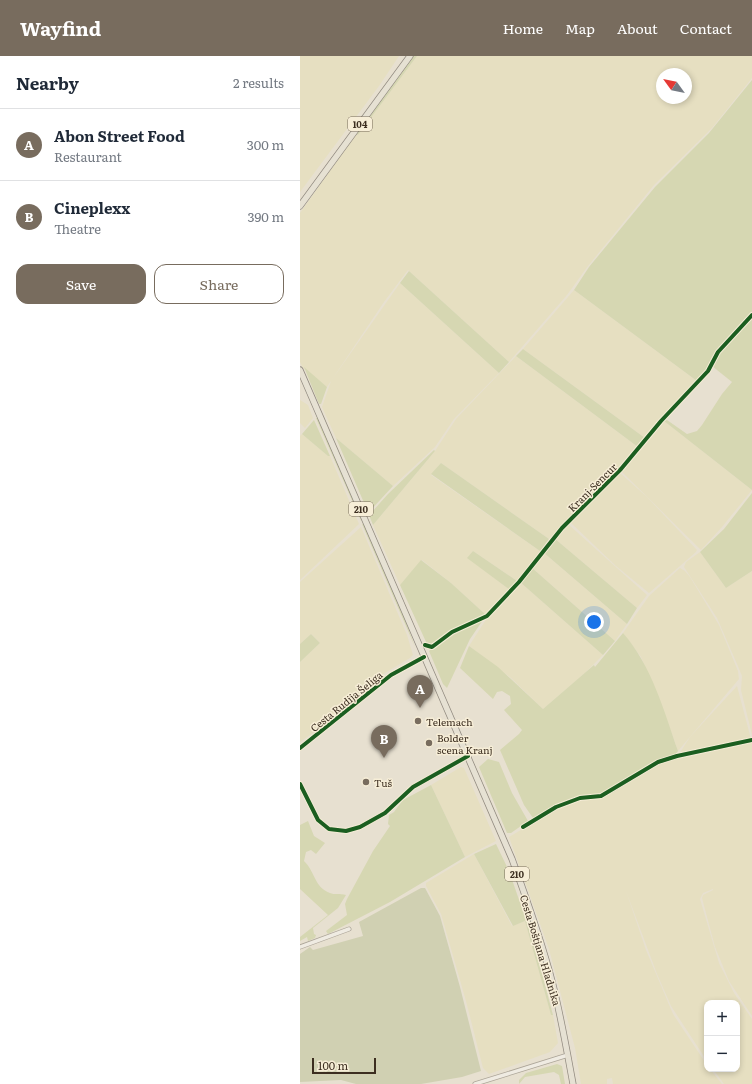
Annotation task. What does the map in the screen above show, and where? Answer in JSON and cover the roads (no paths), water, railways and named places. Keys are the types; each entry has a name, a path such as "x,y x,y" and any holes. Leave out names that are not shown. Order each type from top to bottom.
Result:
{"main road":[{"name":"104","path":"300,206 410,56"},
{"name":"Cesta Boštjana Hladnika","path":"300,370 512,859 553,984 573,1084"}],"street":[{"name":"Kranj-Sencur","path":"425,645 432,647 452,632 487,616 519,582 562,528 621,469 661,421 708,372 718,352 752,315"},
{"name":"Cesta Rudija Šeliga","path":"300,748 391,674 424,657"},
{"path":"523,827 556,807 580,798 601,796 658,762 677,756 752,740"},
{"path":"300,784 318,820 329,829 346,832 360,827 385,813 413,787 468,756"},
{"path":"300,948 349,929"},
{"path":"476,1084 568,1055"}],"place":[{"name":"Abon Street Food","path":"420,708"},
{"name":"Telemach","path":"418,721"},
{"name":"Bolder scena Kranj","path":"429,743"},
{"name":"Cineplexx","path":"384,758"},
{"name":"Tuš","path":"366,782"}]}
